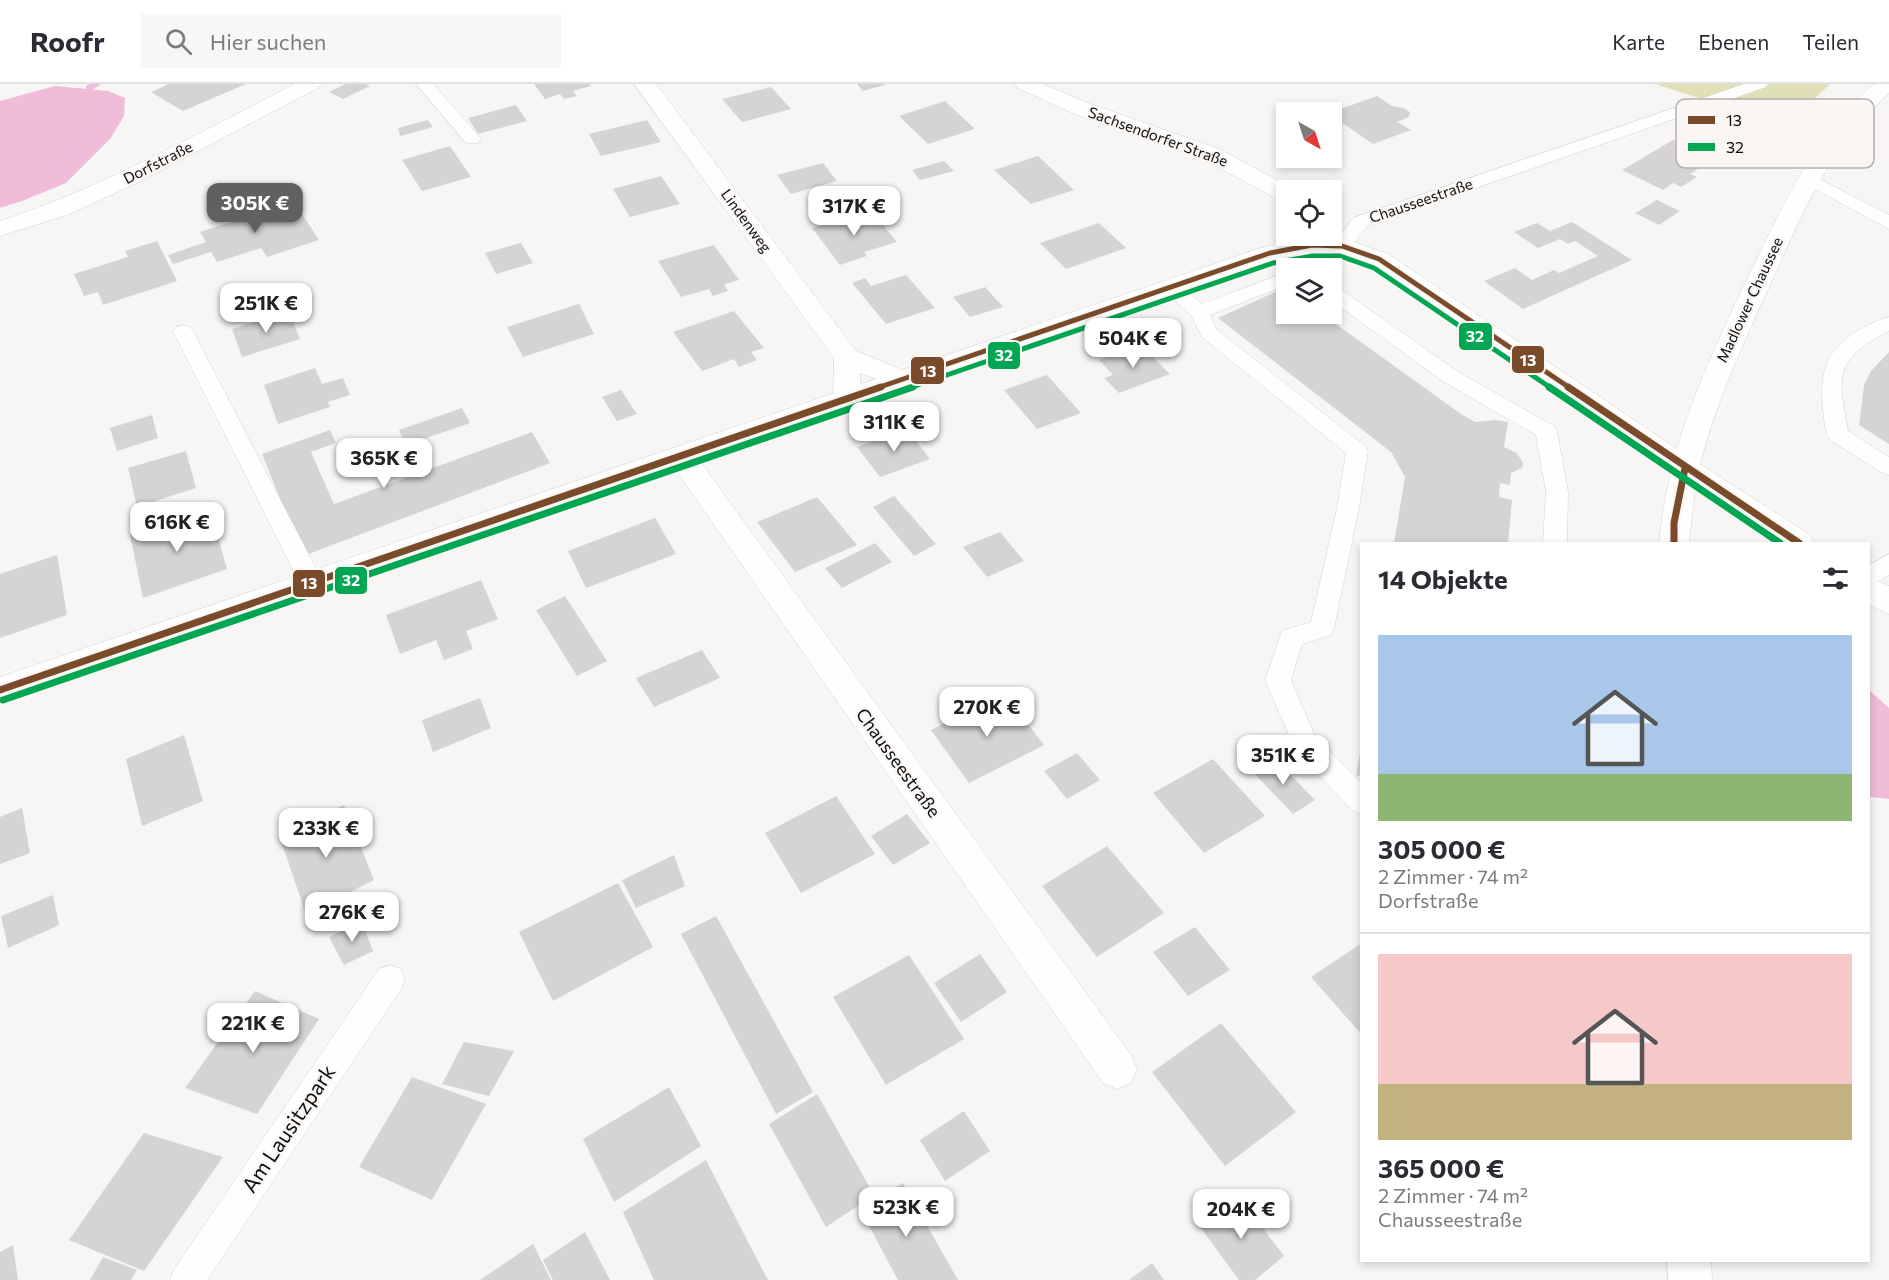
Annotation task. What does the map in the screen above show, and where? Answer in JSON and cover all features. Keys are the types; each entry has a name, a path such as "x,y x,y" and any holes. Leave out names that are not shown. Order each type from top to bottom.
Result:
{"street":[{"name":"Dorfstraße","path":"0,230 58,210 127,179 311,84"},
{"name":"Lindenweg","path":"645,84 847,357"},
{"name":"Sachsendorfer Straße","path":"1025,84 1080,108 1211,154 1276,189"},
{"name":"Madlower Chaussee","path":"1870,99 1886,84"},
{"name":"Madlower Chaussee","path":"1674,542 1674,523 1685,468 1713,378 1808,178 1815,168"},
{"path":"1342,243 1380,259 1685,468 1797,542"},
{"path":"0,690 1169,287 1270,253 1303,246"},
{"path":"847,397 847,357 900,379"},
{"name":"Chausseestraße","path":"681,456 1117,1069"},
{"path":"1870,590 1889,603"},
{"path":"1870,596 1889,603"},
{"path":"1689,1262 1690,1280"}],"lane":[{"path":"424,84 472,139"},
{"name":"Chausseestraße","path":"1717,99 1760,84"},
{"name":"Chausseestraße","path":"1342,237 1360,222 1676,113"},
{"path":"1808,178 1889,224"},
{"path":"1199,312 1276,282"},
{"path":"1169,287 1199,312 1209,333 1357,451 1348,508 1322,628 1291,638 1278,680 1305,743 1360,800"},
{"path":"1342,299 1451,377 1546,432 1557,492 1555,542"},
{"path":"1889,323 1861,338 1838,357 1833,378 1832,404 1838,435 1889,467"},
{"path":"183,331 312,584"},
{"path":"1870,576 1889,563"},
{"name":"Am Lausitzpark","path":"187,1280 390,979"}],"green space":[{"path":"1655,84 1830,84 1814,99 1702,99"}],"shaded area":[{"path":"55,86 108,91 125,98 124,116 110,139 66,183 0,208 0,101"},
{"path":"1870,691 1889,708 1889,799 1870,797"}],"building":[{"path":"169,84 246,84 183,111 151,92"},
{"path":"346,84 370,86 343,99 329,92"},
{"path":"534,84 589,84 591,86 573,91 577,96 564,99 560,94 545,99"},
{"path":"857,84 885,84 885,85 863,91"},
{"path":"771,87 791,109 742,122 722,99"},
{"path":"1377,96 1392,106 1410,112 1409,117 1397,122 1411,130 1373,144 1342,123 1342,108"},
{"path":"945,101 975,129 928,144 899,116"},
{"path":"516,105 527,121 478,134 468,118"},
{"path":"428,120 433,127 400,136 398,128"},
{"path":"647,120 661,142 601,156 589,134"},
{"path":"1673,140 1676,141 1676,168 1699,168 1690,174 1697,177 1681,187 1673,183 1663,190 1622,170"},
{"path":"450,146 471,177 422,191 402,160"},
{"path":"1038,156 1074,190 1031,204 994,170"},
{"path":"944,161 954,171 920,180 912,170"},
{"path":"823,163 837,181 791,194 777,175"},
{"path":"661,176 680,204 630,217 613,189"},
{"path":"291,197 319,240 267,257 261,248 217,262 211,252 173,264 168,255 206,242 200,232 244,218 241,213"},
{"path":"1657,200 1680,211 1659,225 1635,213"},
{"path":"871,211 897,242 864,252 867,256 840,265 812,228"},
{"path":"1572,222 1632,260 1523,309 1484,281 1515,268 1532,280 1554,270 1559,273 1598,256 1575,241 1568,244 1560,239 1538,248 1514,232 1537,223 1550,231"},
{"path":"1099,223 1126,248 1066,269 1040,243"},
{"path":"157,241 177,281 103,305 98,292 84,296 74,274 128,257 125,251"},
{"path":"521,243 533,263 496,274 485,253"},
{"path":"714,245 739,280 724,284 728,291 713,296 709,289 681,297 658,261"},
{"path":"906,275 935,308 886,324 852,283 865,278 871,286"},
{"path":"985,287 1003,307 970,317 953,297"},
{"path":"1276,292 1276,324 1336,324 1475,422 1496,420 1508,422 1504,447 1517,453 1523,463 1522,468 1511,473 1510,485 1500,483 1499,497 1512,500 1508,542 1394,542 1405,477 1391,452 1218,318"},
{"path":"579,304 594,334 523,357 507,327"},
{"path":"289,311 300,339 242,357 232,329"},
{"path":"734,311 764,348 751,352 757,360 739,367 734,359 702,371 673,332"},
{"path":"1141,345 1170,374 1119,393 1104,378 1113,375 1099,360"},
{"path":"1889,352 1889,444 1859,425 1864,385 1871,371"},
{"path":"315,368 322,384 343,378 350,395 328,402 330,407 278,424 264,385"},
{"path":"1047,375 1081,413 1037,429 1004,390"},
{"path":"621,390 637,414 617,421 602,397"},
{"path":"462,408 470,423 406,445 399,430"},
{"path":"152,415 158,438 117,451 110,428"},
{"path":"907,429 930,459 880,477 857,447"},
{"path":"330,430 336,443 311,452 334,504 532,432 550,463 303,556 262,454"},
{"path":"186,451 196,488 137,507 128,468"},
{"path":"894,496 936,544 914,556 873,507"},
{"path":"817,497 857,545 795,572 757,522"},
{"path":"210,509 227,569 143,598 130,535"},
{"path":"655,518 676,554 586,588 568,551"},
{"path":"1000,532 1024,561 987,577 963,547"},
{"path":"875,543 892,562 842,588 825,568"},
{"path":"57,555 67,615 0,638 0,574"},
{"path":"481,580 498,619 466,631 473,649 444,660 436,640 400,654 386,615"},
{"path":"565,596 607,661 577,676 536,610"},
{"path":"702,650 720,678 654,707 636,678"},
{"path":"1005,694 1044,745 969,783 931,730"},
{"path":"480,698 491,728 433,752 422,720"},
{"path":"184,735 203,801 142,826 126,759"},
{"path":"1077,753 1100,780 1067,799 1044,771"},
{"path":"1360,753 1360,776 1356,775"},
{"path":"1273,757 1315,800 1293,814 1252,771"},
{"path":"1213,759 1265,816 1204,853 1153,793"},
{"path":"836,796 875,854 801,893 765,833"},
{"path":"344,805 374,880 306,914 279,835"},
{"path":"22,808 30,853 0,864 0,817"},
{"path":"907,814 930,843 893,865 871,836"},
{"path":"1107,846 1164,913 1097,957 1042,886"},
{"path":"674,855 685,886 636,908 622,880"},
{"path":"618,883 653,947 553,1001 519,932"},
{"path":"53,895 59,925 8,948 1,916"},
{"path":"716,916 813,1092 776,1114 681,934"},
{"path":"362,922 373,951 344,965 329,937"},
{"path":"1195,927 1230,970 1188,996 1153,952"},
{"path":"1360,944 1360,1033 1311,977"},
{"path":"980,954 1007,992 961,1022 934,983"},
{"path":"909,955 964,1039 886,1085 833,997"},
{"path":"255,991 319,1019 257,1114 185,1088"},
{"path":"1221,1023 1296,1112 1225,1166 1152,1072"},
{"path":"464,1042 514,1051 489,1096 442,1084"},
{"path":"412,1077 486,1104 432,1200 359,1167"},
{"path":"669,1087 701,1146 614,1202 583,1139"},
{"path":"817,1094 874,1195 826,1227 769,1124"},
{"path":"964,1111 990,1151 945,1181 920,1140"},
{"path":"144,1133 223,1157 144,1271 69,1240"},
{"path":"706,1160 768,1280 654,1280 623,1212"},
{"path":"903,1183 958,1280 898,1280 860,1209"},
{"path":"1237,1194 1284,1256 1255,1280 1239,1280 1198,1224"},
{"path":"585,1232 610,1280 553,1280 543,1260"},
{"path":"533,1244 551,1280 480,1280"},
{"path":"13,1245 18,1280 0,1280 0,1252"},
{"path":"103,1257 137,1270 131,1280 90,1280"},
{"path":"1152,1263 1164,1280 1129,1280"}],"waterway":[{"path":"89,88 97,84"}],"transit line":[{"name":"13","path":"0,690 1270,253 1312,245 1342,246 1379,259 1798,542"},
{"name":"32","path":"3,700 1273,263 1313,256 1340,256 1374,268 1779,542"},
{"name":"13","path":"1674,542 1674,523 1685,468"}]}
